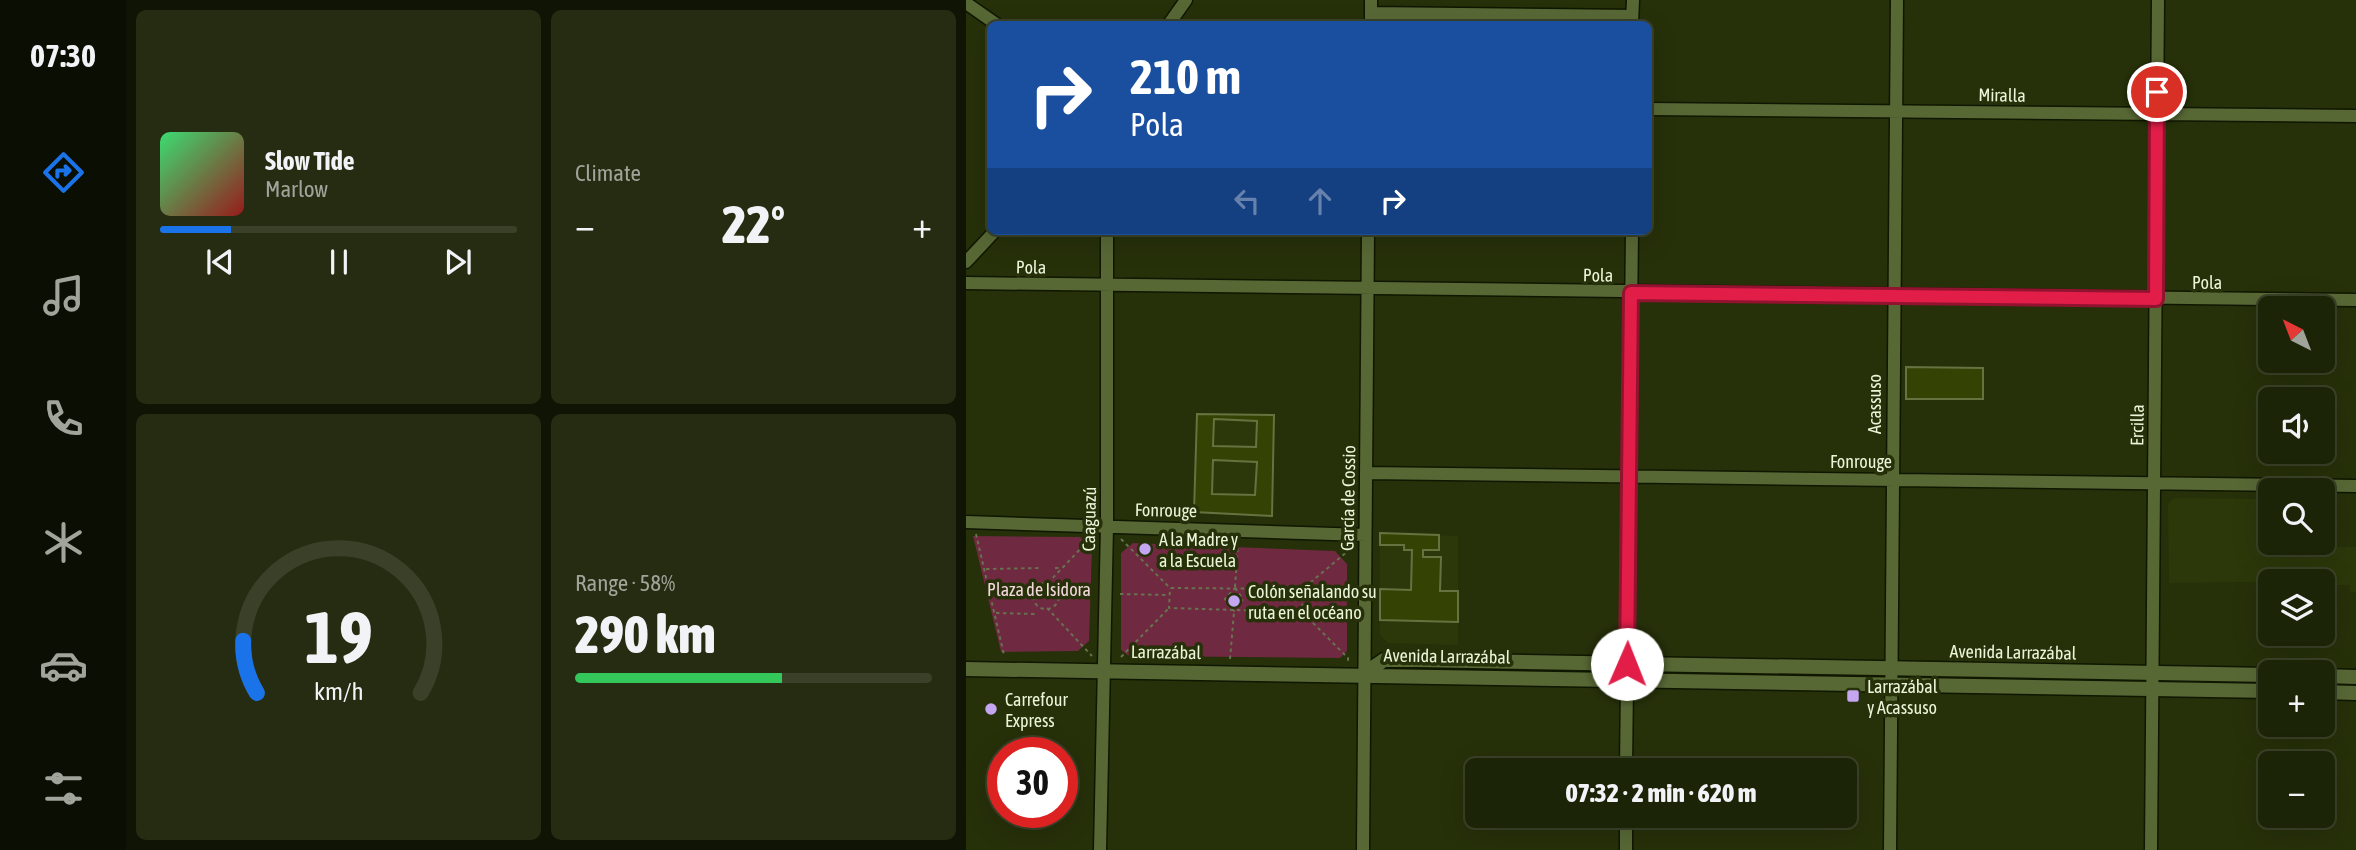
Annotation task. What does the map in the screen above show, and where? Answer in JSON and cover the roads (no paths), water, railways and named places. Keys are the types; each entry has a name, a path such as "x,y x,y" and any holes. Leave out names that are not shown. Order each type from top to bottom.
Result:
{"street":[{"path":"1171,21 1186,0"},
{"path":"1371,13 1632,20 1633,0"},
{"name":"Acassuso","path":"1890,850 1896,0"},
{"name":"Ercilla","path":"2151,850 2158,0"},
{"path":"966,3 992,21"},
{"name":"Miralla","path":"1652,109 2356,116"},
{"path":"966,262 991,235"},
{"name":"Caaguazú","path":"1100,850 1107,543 1107,235"},
{"name":"García de Cossio","path":"1363,850 1368,235"},
{"path":"1626,758 1632,235"},
{"name":"Pola","path":"966,283 2356,300"},
{"name":"Fonrouge","path":"1366,473 2356,486"},
{"name":"Fonrouge","path":"969,522 1365,535"},
{"name":"Avenida Larrazábal","path":"1364,673 1384,660 1627,664 2151,689 2258,691"},
{"name":"Larrazábal","path":"966,669 1364,673"},
{"name":"Avenida Larrazábal","path":"1364,673 1627,680 2151,672 2258,675"},
{"path":"2335,676 2356,677"},
{"path":"2335,692 2356,693"},
{"path":"1626,828 1626,850"}],"place":[{"name":"A la Madre y a la Escuela","path":"1145,549"},
{"name":"Colón señalando su ruta en el océano","path":"1234,601"},
{"name":"Larrazábal y Acassuso","path":"1853,696"},
{"name":"Carrefour Express","path":"991,709"}],"park label":[{"name":"Plaza de Isidora","path":"1039,589"}]}
